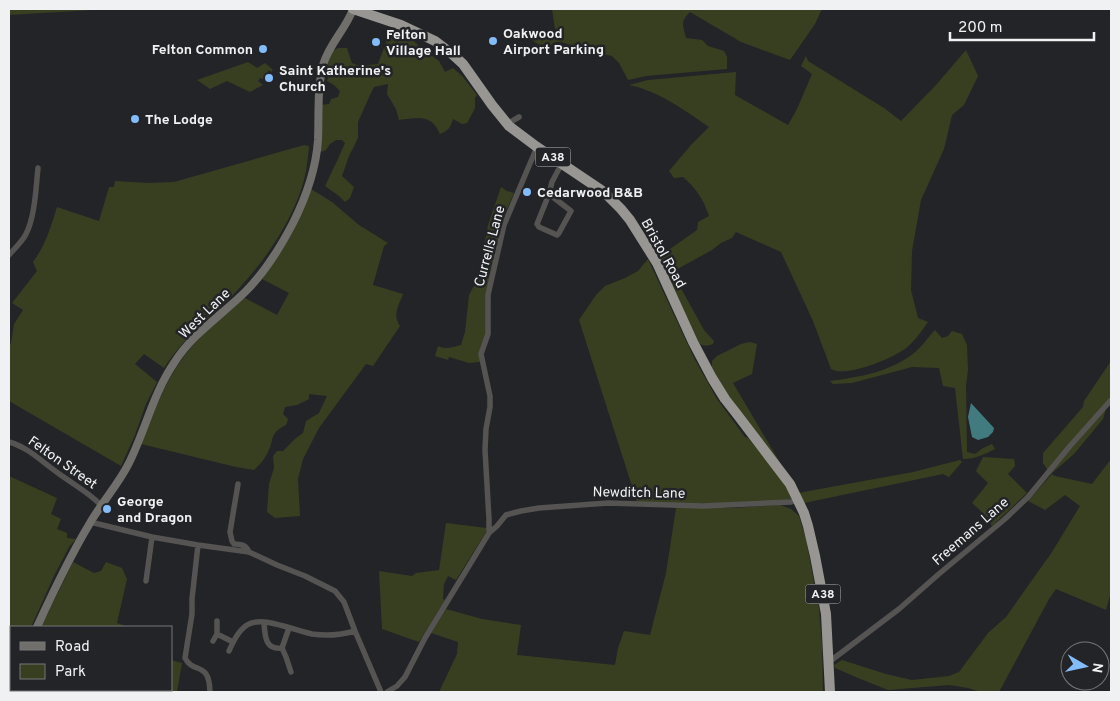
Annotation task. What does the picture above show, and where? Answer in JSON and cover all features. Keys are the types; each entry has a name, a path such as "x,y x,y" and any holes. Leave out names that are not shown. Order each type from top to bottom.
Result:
{"highway":[{"name":"Bristol Road","path":"353,9 401,25 435,41 463,64 507,124 537,147 604,192 622,210 657,263 693,342 712,378 730,406 785,478 798,500"},
{"name":"A38","path":"798,500 808,526 826,614 830,692"}],"street":[{"name":"West Lane","path":"36,626 90,522 117,484 129,463 140,441 166,376 174,362 204,329 246,291 257,278 291,226 306,193 315,164 318,138 318,102 322,69 328,51 346,24 353,9"},
{"path":"507,124 519,117"},
{"name":"Currells Lane","path":"489,533 485,450 490,396 481,354 488,334 488,295 504,225 537,147"},
{"path":"549,194 571,211 557,235 539,227 537,224 552,182 562,163"},
{"path":"9,255 23,239 29,227 38,168"},
{"name":"Freemans Lane","path":"829,662 900,609 1005,519 1028,497 1111,400"},
{"name":"Felton Street","path":"9,442 41,459 57,473 91,495 101,506"},
{"path":"238,484 230,537 234,544 244,545 249,552"},
{"name":"Newditch Lane","path":"388,692 405,677 425,638 489,533 506,515 539,508 608,503 720,506 798,500"},
{"path":"90,522 152,538 249,552 335,591 344,602 381,692"},
{"path":"146,581 152,538"},
{"path":"198,546 192,614 185,658 208,676 210,692"},
{"path":"213,641 217,634 217,621"},
{"path":"229,651 236,637 247,625 254,622 275,623 311,634 346,634 355,631"},
{"path":"264,623 266,638 270,646 282,648"},
{"path":"289,628 282,648 290,672"},
{"path":"217,634 233,642"}],"green space":[{"path":"9,9 109,9 9,15"},
{"path":"552,9 823,9 790,60 741,42 690,12 684,21 683,27 686,38 702,40 708,46 724,51 727,57 727,69 646,76 628,80 619,63 612,56 561,42 556,42 545,49 529,38 556,36"},
{"path":"390,30 412,39 425,52 439,61 445,72 453,68 463,77 477,95 475,98 475,108 467,123 462,124 453,119 449,128 440,134 432,123 423,118 399,120 396,109 387,94 388,84 374,87 358,122 358,138 342,176 354,187 350,198 345,202 325,186 345,143 342,140 336,140 326,150 321,152 320,105 329,104 331,99 338,97 340,91 327,81 329,74 326,70 331,52 338,48 347,48 352,63 360,66 378,64 388,37 386,32"},
{"path":"966,50 978,76 964,105 952,115 944,149 921,200 912,251 911,290 918,318 928,322 914,340 898,353 868,366 846,371 831,369 813,321 781,252 736,232 732,238 672,272 704,330 714,341 713,344 707,346 699,343 660,261 660,256 697,230 698,222 709,216 702,199 691,185 683,177 674,178 669,171 709,127 661,96 629,85 648,80 736,72 735,95 788,125 812,74 801,66 806,56 808,61 884,108 901,121 936,85"},
{"path":"248,62 257,68 265,63 273,70 271,72 269,70 263,79 260,78 258,81 263,85 250,92 227,81 210,89 197,80"},
{"path":"304,145 309,146 308,159 298,197 282,231 261,263 224,304 184,342 164,368 144,354 135,364 157,382 121,466 9,401 9,347 14,324 23,310 12,303 37,271 33,262 44,243 57,207 99,221 109,187 114,187 115,181 174,182"},
{"path":"501,187 514,193 500,225 486,333 480,362 469,363 449,357 448,360 435,356 438,346 446,348 461,345 465,332 469,295 478,278 488,225"},
{"path":"311,189 332,202 359,225 388,243 384,246 373,285 403,294 396,314 400,326 373,366 366,364 319,428 303,459 298,479 300,516 275,518 267,512 269,484 274,468 273,456 277,451 283,451 303,433 306,421 319,413 327,396 309,394 309,399 297,405 285,407 283,414 288,419 286,425 274,434 266,456 254,470 141,444 161,395 176,368 193,345 212,325 243,297 277,315 289,293 260,278"},
{"path":"648,259 694,358 717,399 745,437 748,438 778,474 791,498 790,500 721,504 637,502 579,320 596,295 605,286 638,271"},
{"path":"935,330 942,338 948,336 952,331 962,334 967,345 967,452 975,454 992,444 995,449 980,456 963,459 955,388 943,386 939,368 912,367 852,383 833,384 830,381 874,373 895,365 917,351"},
{"path":"750,342 757,344 752,374 733,383 785,471 730,399 712,367 712,361 717,356 741,344"},
{"path":"1111,361 1111,397 1109,398 1103,419 1074,454 1051,474 1092,484 1111,459 1111,592 1106,610 1056,589 999,692 981,692 949,685 888,690 835,668 834,665 842,660 912,680 949,676 959,672 988,633 1006,617 1052,552 1080,506 1065,495 1045,510 1028,501 1051,475 1043,463 1043,453 1083,407 1084,401"},
{"path":"983,457 1014,459 1015,466 1008,474 1027,493 992,526 972,503 988,483 976,471"},
{"path":"960,460 962,462 949,477 943,474 804,503 798,493 913,472"},
{"path":"9,476 57,498 51,514 61,519 57,529 67,533 67,538 76,539 69,547 54,576 31,626 10,626 9,692"},
{"path":"780,505 791,509 799,516 806,539 819,609 823,692 439,692 457,654 458,642 431,633 446,609 482,619 521,625 517,655 615,665 624,631 650,635 666,573 676,508 733,508"},
{"path":"446,523 487,528 456,580 448,576 444,584 443,599 445,600 419,642 382,629 379,571 412,576 416,573 439,570"},
{"path":"73,562 94,573 101,571 106,562 122,568 127,579 117,623 125,626 41,626"},
{"path":"172,660 182,663 177,692 20,692 172,691"}],"water":[{"path":"971,403 994,428 988,437 978,440 972,437 968,417"}],"place":[{"name":"Oakwood Airport Parking","path":"493,41"},
{"name":"Felton Village Hall","path":"376,42"},
{"name":"Felton Common","path":"263,49"},
{"name":"Saint Katherine's Church","path":"269,78"},
{"name":"The Lodge","path":"135,119"},
{"name":"Cedarwood B&B","path":"527,192"},
{"name":"George and Dragon","path":"107,509"}]}
